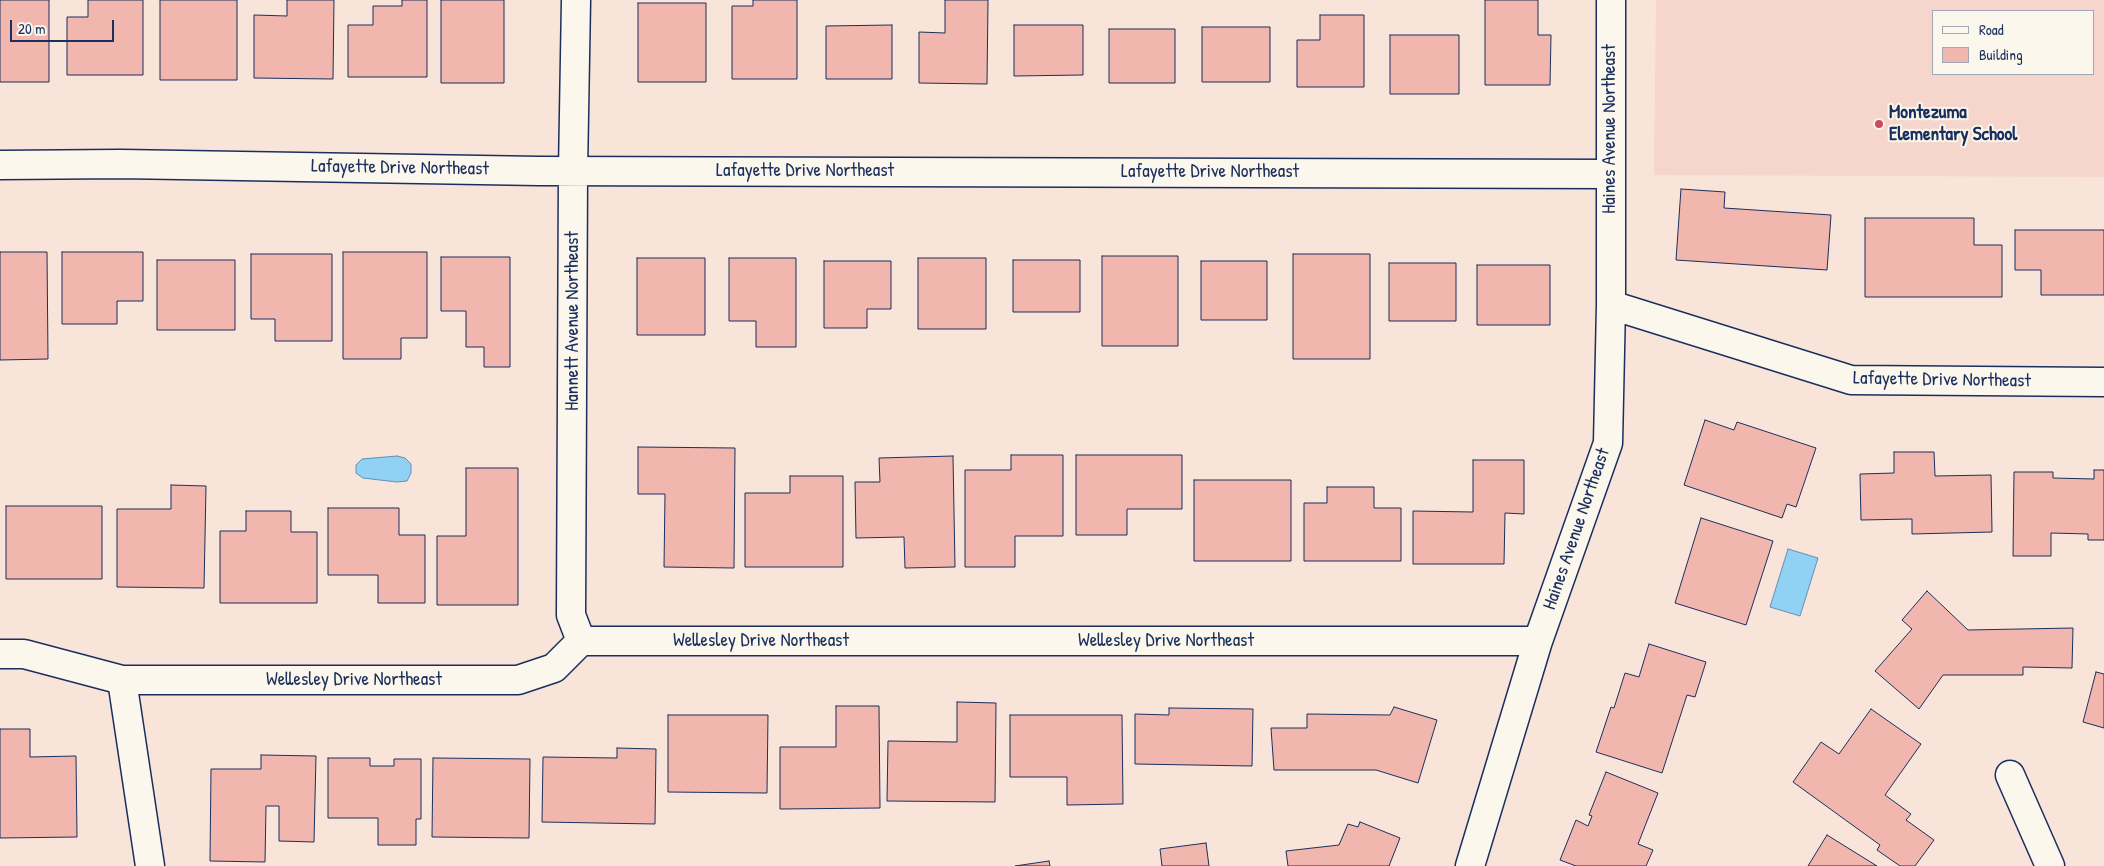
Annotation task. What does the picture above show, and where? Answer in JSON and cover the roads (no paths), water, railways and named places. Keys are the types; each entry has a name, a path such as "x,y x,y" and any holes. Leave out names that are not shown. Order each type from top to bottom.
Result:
{"street":[{"name":"Hannett Avenue Northeast","path":"576,0 573,171 571,615 581,641"},
{"name":"Haines Avenue Northeast","path":"1470,866 1538,641 1608,443 1611,305 1611,0"},
{"name":"Lafayette Drive Northeast","path":"0,165 121,164 573,171 1610,174"},
{"name":"Lafayette Drive Northeast","path":"1611,305 1851,380 2104,382"},
{"name":"Wellesley Drive Northeast","path":"0,654 24,654 122,680 518,680 554,668 581,641 1538,641"},
{"path":"122,680 150,866"},
{"path":"2010,775 2050,866"}],"water":[{"path":"397,456 405,458 411,464 411,473 407,481 397,482 363,478 356,473 356,465 362,459"},
{"path":"1788,549 1818,558 1800,616 1770,607"}],"place":[{"name":"Montezuma Elementary School","path":"1879,124"}]}
